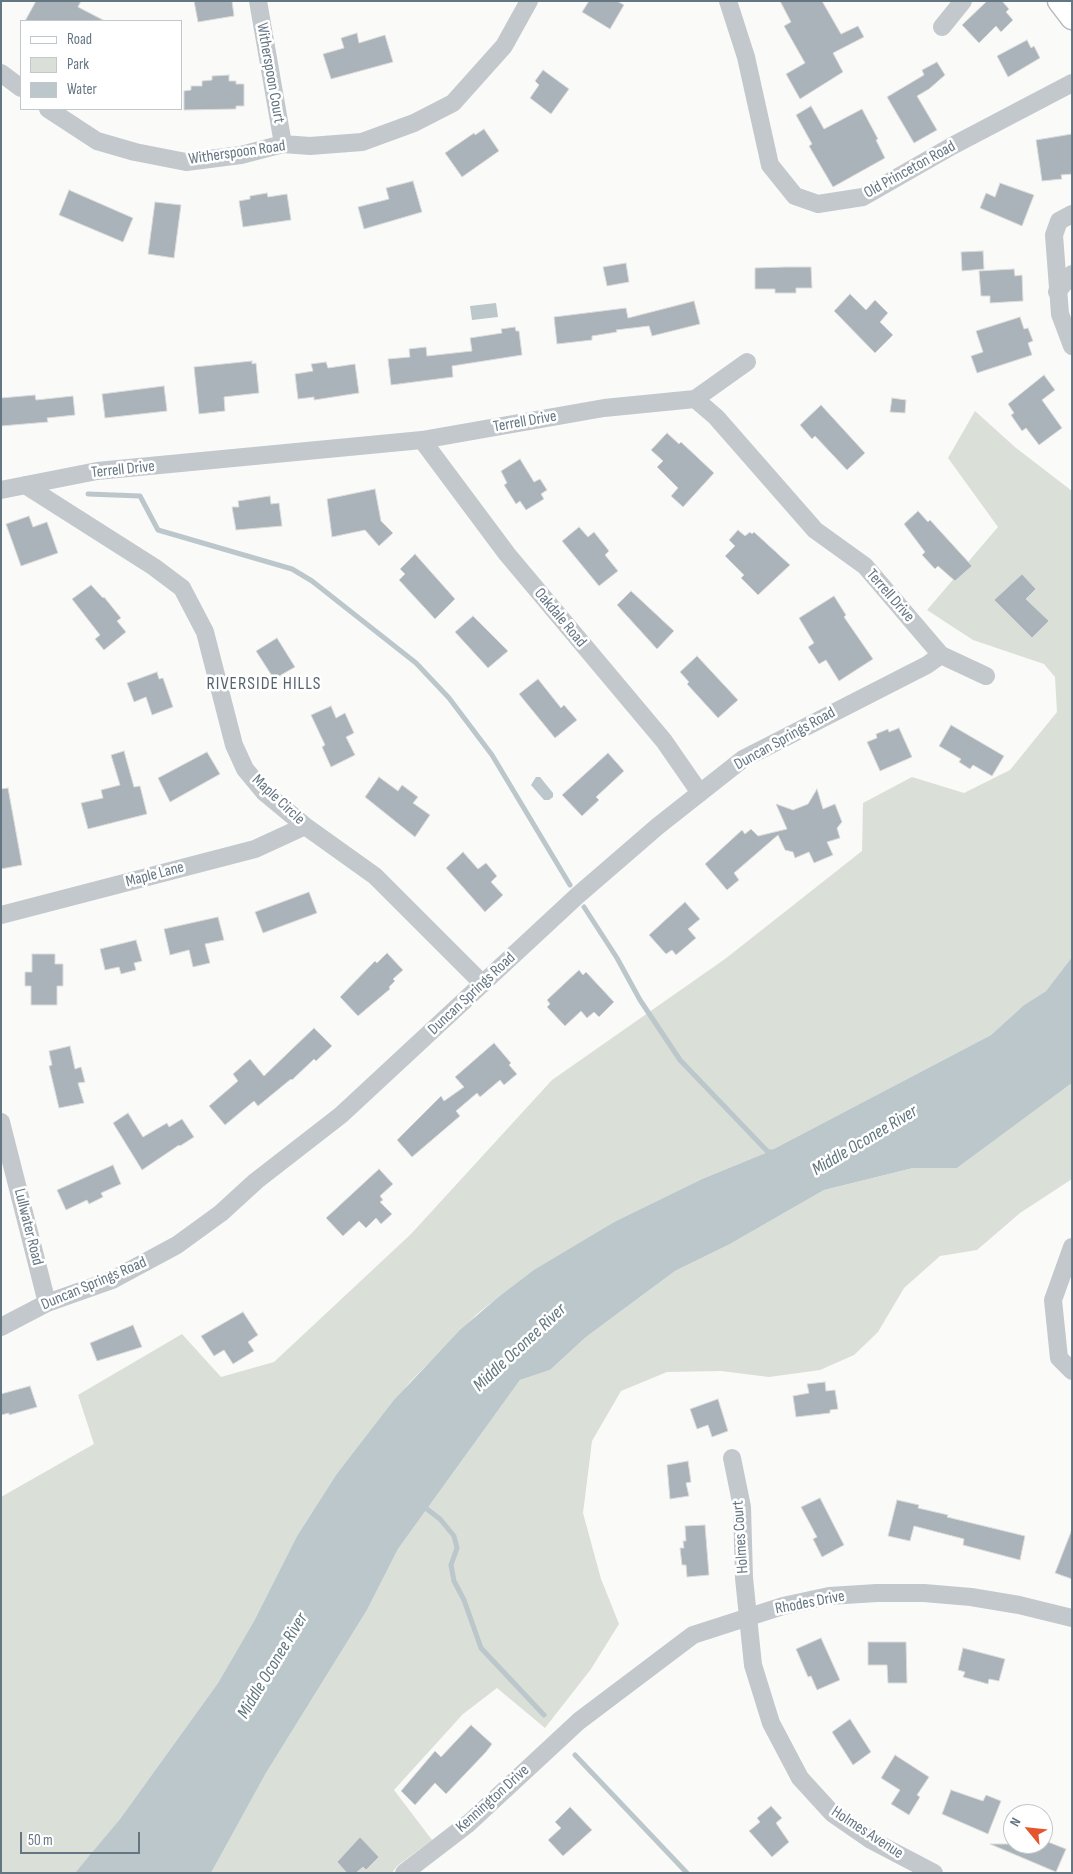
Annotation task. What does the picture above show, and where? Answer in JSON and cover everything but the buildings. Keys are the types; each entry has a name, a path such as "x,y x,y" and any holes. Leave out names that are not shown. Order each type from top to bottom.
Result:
{"main road":[{"path":"1059,1 1072,18"}],"street":[{"name":"Witherspoon Court","path":"258,1 283,144"},
{"name":"Witherspoon Road","path":"50,110 97,140 135,152 186,162 241,155 283,144 310,146 362,142 414,123 453,103 504,46 529,1"},
{"name":"Old Princeton Road","path":"728,1 746,56 770,165 795,196 818,204 863,198 952,146 1072,83"},
{"path":"942,26 963,1"},
{"path":"1,73 20,87"},
{"path":"1072,214 1059,222 1054,236 1060,314 1072,346"},
{"path":"1057,292 1072,274"},
{"path":"695,399 746,362"},
{"name":"Terrell Drive","path":"1,490 96,472 422,440 604,408 695,399 716,417 815,530 865,566 941,655"},
{"name":"Oakdale Road","path":"422,440 507,554 664,741 700,793"},
{"name":"Maple Circle","path":"25,485 154,567 182,588 205,632 234,745 245,769 264,792 305,826 375,876 483,984"},
{"path":"941,655 986,676"},
{"name":"Duncan Springs Road","path":"1,1327 48,1303 89,1290 151,1261 214,1219 256,1181 341,1115 577,896 658,826 743,759 927,665 941,655"},
{"name":"Maple Lane","path":"1,915 255,848 305,826"},
{"name":"Lullwater Road","path":"1,1122 48,1303"},
{"path":"1072,1247 1053,1300 1059,1358 1072,1371"},
{"name":"Holmes Court","path":"732,1458 742,1507 744,1578 749,1617"},
{"name":"Rhodes Drive","path":"579,1721 693,1635 783,1606 829,1596 924,1593 1018,1605 1072,1618"},
{"name":"Holmes Avenue","path":"749,1617 753,1665 771,1723 800,1778 832,1813 871,1840 934,1873"},
{"name":"Kennington Drive","path":"404,1873 469,1823 579,1721"}],"green space":[{"path":"975,411 1016,448 1072,491 1072,957 1046,991 1024,1005 991,1035 768,1152 702,1179 616,1221 496,1299 477,1314 410,1382 336,1475 297,1536 254,1621 218,1683 120,1819 90,1856 75,1873 1,1873 1,1497 94,1444 78,1395 182,1334 221,1377 274,1362 411,1234 552,1080 725,959 862,851 863,803 912,777 964,793 1010,770 1057,712 1055,677 1044,664 973,640 927,610 998,527 948,458"},
{"path":"1072,1083 1072,1179 1020,1213 977,1250 940,1256 904,1288 878,1332 854,1355 820,1370 769,1377 721,1371 667,1372 621,1391 592,1441 583,1513 601,1579 619,1624 591,1669 545,1728 497,1688 463,1714 394,1790 432,1840 397,1866 392,1873 211,1873 266,1773 367,1610 398,1549 520,1380 550,1370 586,1337 675,1271 730,1244 824,1190 913,1168 957,1168"}],"water":[{"path":"496,303 498,317 472,320 470,306"},
{"path":"536,777 540,777 553,793 553,797 549,800 544,800 531,785"},
{"name":"Middle Oconee River","path":"1072,957 1072,1083 957,1168 913,1168 824,1190 730,1244 675,1271 586,1337 550,1370 520,1380 398,1549 367,1610 266,1773 211,1873 75,1873 120,1819 218,1683 254,1621 297,1536 336,1475 394,1400 460,1330 534,1270 616,1221 702,1179 768,1152 991,1035 1024,1005 1046,991"}],"waterway":[{"path":"88,494 140,496 158,530 292,569 312,581 416,663 449,698 492,755 570,885"},
{"path":"584,907 617,958 640,1000 680,1060 768,1152 773,1152"},
{"path":"423,1506 440,1519 454,1536 457,1548 451,1565 454,1581 464,1600 481,1648 544,1715"},
{"path":"575,1755 687,1873"}],"district":[{"name":"RIVERSIDE HILLS","path":"264,684"}]}
